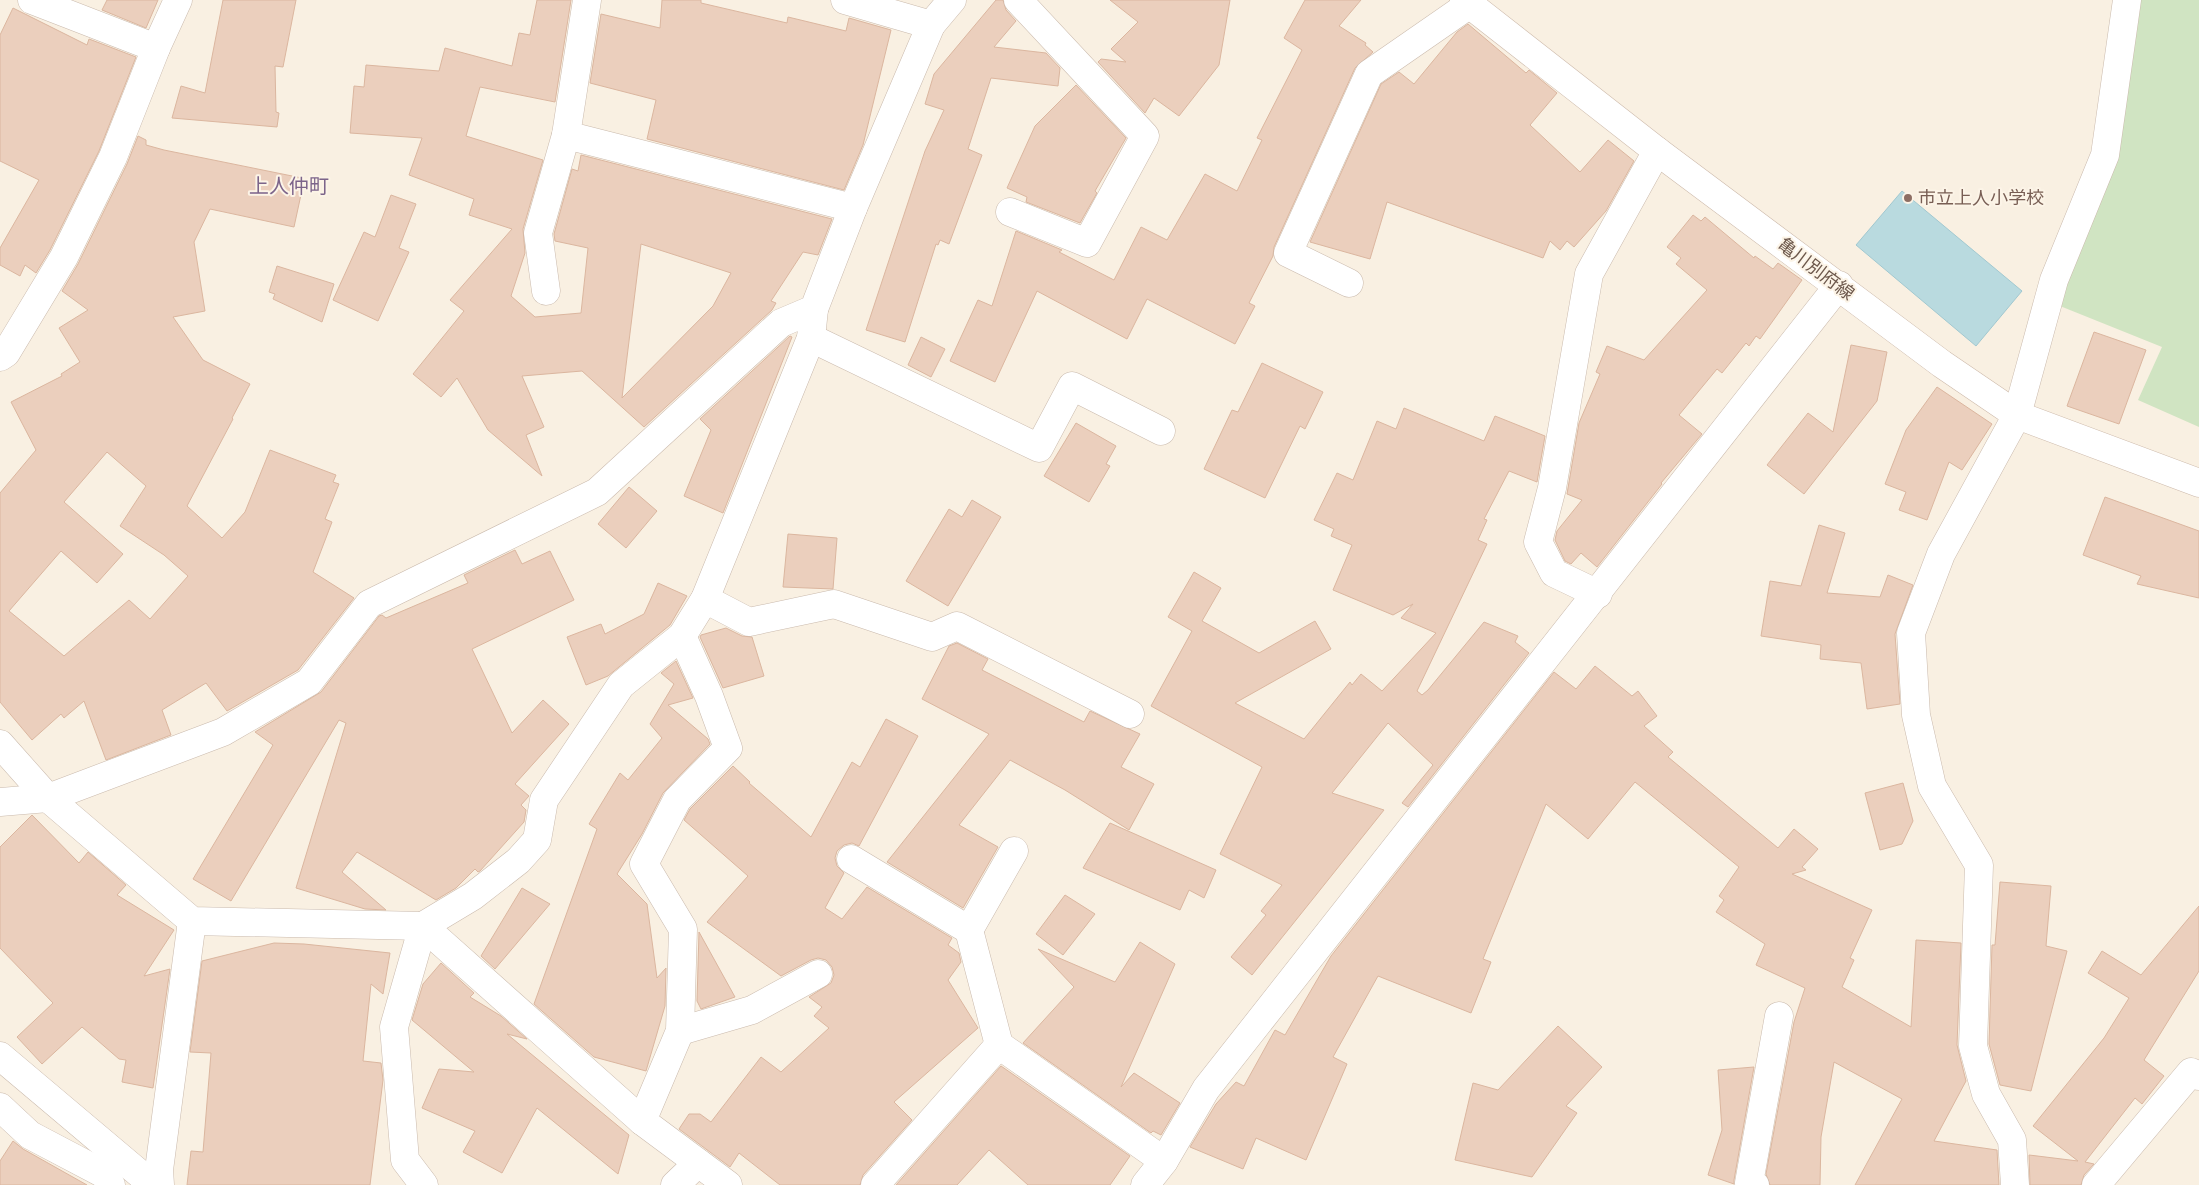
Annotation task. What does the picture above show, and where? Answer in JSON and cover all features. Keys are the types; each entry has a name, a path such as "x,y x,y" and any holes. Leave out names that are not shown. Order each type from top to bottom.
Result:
{"street":[{"path":"32,0 156,48"},
{"path":"0,357 6,353 64,258 113,157 156,48 178,0"},
{"path":"546,291 538,233 566,135 587,0"},
{"path":"845,0 931,25"},
{"path":"0,744 48,798 192,921 423,926 473,896 518,861 537,840 544,800 621,685 682,636 705,600 811,338 814,309 853,208 931,25 952,0"},
{"path":"1010,212 1087,243 1145,136 1018,0"},
{"path":"2014,1185 2012,1140 1986,1094 1972,1046 1980,865 1932,786 1916,715 1911,633 1941,554 2017,415 2054,280 2105,155 2127,0"},
{"path":"1348,283 1288,252 1369,74 1467,2"},
{"name":"亀川別府線","path":"1467,2 1657,151 1839,285 1942,364 2017,415 2199,483"},
{"path":"566,135 853,208"},
{"path":"1598,594 1554,573 1538,542 1552,488 1588,274 1657,151"},
{"path":"1144,1185 1164,1161 1206,1089 1598,594 1839,285"},
{"path":"0,802 48,798 223,732 309,682 369,604 597,492 781,323 814,309"},
{"path":"811,338 1039,448 1072,386 1161,431"},
{"path":"705,600 749,622 834,604 932,637 957,626 1130,714"},
{"path":"642,1121 680,1031 683,929 644,864 677,800 728,748 709,696 682,636"},
{"path":"969,930 1014,852"},
{"path":"851,859 969,930 1000,1045 1164,1161"},
{"path":"160,1185 159,1170 192,921"},
{"path":"423,926 642,1121 728,1185"},
{"path":"423,926 394,1027 405,1160 424,1185"},
{"path":"680,1031 752,1010 818,974"},
{"path":"1754,1185 1749,1183 1778,1016"},
{"path":"875,1185 1000,1045"},
{"path":"0,1056 153,1185"},
{"path":"2096,1185 2191,1072 2199,1076"},
{"path":"0,1107 30,1135 104,1174 111,1185"},
{"path":"675,1185 698,1163"}],"green space":[{"path":"2140,0 2199,0 2199,427 2138,400 2162,347 2055,304 2132,47"}],"water":[{"path":"1902,191 2022,291 1976,346 1856,245"}],"building":[{"path":"107,0 158,0 146,28 102,10"},
{"path":"223,0 296,0 283,67 275,66 276,112 279,113 277,127 172,118 181,86 205,93"},
{"path":"537,0 571,0 555,102 480,87 466,136 543,160 523,229 525,253 511,296 535,317 581,313 588,248 555,241 554,234 572,169 578,171 581,155 832,219 818,255 803,252 771,301 776,303 772,310 644,427 582,371 522,376 544,427 526,435 542,476 488,430 457,378 441,397 413,374 464,311 450,300 512,229 469,215 474,199 409,175 422,138 350,133 354,86 364,87 366,65 439,71 445,48 512,66 519,33 530,35","holes":["641,244 731,273 713,306 622,398"]},
{"path":"662,0 701,0 701,3 787,23 788,17 846,31 849,18 891,30 863,145 844,190 647,139 656,100 590,83 601,14 660,28"},
{"path":"996,0 1003,0 1006,10 1016,21 994,47 1046,53 1060,68 1058,86 991,78 968,149 982,155 949,244 940,240 938,245 936,244 905,342 866,330 925,151 944,110 925,104 934,74"},
{"path":"1110,0 1230,0 1219,65 1179,116 1154,98 1145,113 1098,62 1101,59 1126,62 1111,49 1138,22"},
{"path":"1305,0 1361,0 1339,26 1366,43 1365,45 1373,52 1355,68 1274,247 1273,256 1249,303 1255,306 1235,344 1147,299 1127,339 1037,291 995,382 950,361 978,300 992,306 1016,231 1062,250 1059,252 1114,280 1141,227 1167,240 1205,174 1237,191 1262,140 1257,138 1302,50 1284,38"},
{"path":"13,8 87,45 89,39 136,57 99,151 50,250 36,273 25,265 20,276 0,265 0,248 39,180 0,161 0,35"},
{"path":"1468,24 1526,73 1529,70 1557,93 1530,125 1580,172 1608,140 1634,161 1606,211 1574,247 1567,241 1560,250 1550,241 1543,258 1387,202 1370,259 1310,242 1381,84 1399,72 1414,84 1457,32"},
{"path":"1076,85 1126,138 1095,191 1097,193 1080,223 1026,202 1027,197 1007,188 1035,126"},
{"path":"138,136 146,140 146,145 164,150 302,178 302,190 294,227 210,209 194,242 205,311 173,317 203,360 250,384 187,506 222,538 245,512 270,450 336,475 333,482 339,484 325,519 332,522 313,572 354,598 298,670 227,711 206,683 162,710 171,735 106,760 84,701 64,718 61,714 32,740 0,702 0,493 36,450 11,402 62,376 61,374 80,362 59,328 88,310 62,291 78,264 127,164","holes":["107,452 146,486 120,526 164,555 188,576 150,619 129,600 64,656 9,611 61,551 97,583 123,554 64,502"]},
{"path":"391,195 416,204 399,248 409,252 378,321 333,300 364,232 375,237"},
{"path":"1693,215 1701,221 1705,217 1754,258 1755,256 1773,269 1778,263 1802,280 1760,339 1756,336 1749,346 1746,343 1722,373 1717,369 1679,415 1702,434 1661,483 1597,567 1581,553 1571,564 1565,561 1555,540 1557,531 1582,500 1567,494 1579,423 1600,374 1596,372 1607,346 1644,360 1707,290 1676,264 1681,258 1667,247"},
{"path":"277,266 334,284 322,322 273,299 275,294 269,292"},
{"path":"2094,332 2146,350 2119,424 2067,406"},
{"path":"790,336 792,337 723,513 684,496 711,430 700,419"},
{"path":"921,337 945,349 931,377 908,365"},
{"path":"1851,345 1887,352 1877,401 1804,494 1767,465 1808,413 1833,432"},
{"path":"1262,363 1323,392 1305,429 1300,426 1265,498 1204,469 1232,410 1238,412"},
{"path":"1937,387 1992,424 1962,470 1949,462 1927,520 1899,510 1906,492 1885,484 1906,430"},
{"path":"1404,408 1484,441 1495,416 1545,436 1537,482 1509,471 1484,519 1487,520 1478,540 1487,544 1417,691 1422,695 1428,690 1484,622 1518,636 1515,642 1529,653 1408,807 1402,803 1433,765 1388,723 1332,793 1384,810 1252,975 1231,957 1266,915 1261,911 1282,885 1220,854 1262,767 1151,706 1192,631 1168,617 1194,572 1221,588 1202,621 1259,653 1315,621 1331,649 1235,703 1304,739 1350,682 1352,685 1361,674 1382,691 1436,633 1401,618 1413,604 1393,615 1333,590 1352,545 1331,536 1334,529 1314,520 1337,473 1353,480 1377,421 1396,429"},
{"path":"1076,423 1116,446 1106,464 1110,466 1089,502 1044,476"},
{"path":"629,487 657,511 626,548 598,524"},
{"path":"2105,497 2199,531 2199,598 2137,584 2141,576 2083,555"},
{"path":"972,500 1001,517 948,606 906,581 949,509 962,517"},
{"path":"1819,525 1845,533 1827,593 1880,597 1888,575 1913,585 1895,634 1900,704 1867,709 1861,663 1820,659 1821,645 1761,636 1770,581 1801,586"},
{"path":"788,534 837,538 833,589 783,587"},
{"path":"515,550 522,564 550,551 574,600 472,649 512,733 543,700 569,724 515,784 529,796 521,805 526,810 524,822 480,871 478,872 475,869 456,888 436,900 357,852 342,872 386,910 365,909 296,888 346,723 339,720 231,901 193,879 273,745 255,732 321,692 379,616 382,615 386,618 468,583 464,575"},
{"path":"658,583 687,596 670,625 608,676 586,685 567,637 601,624 605,634 644,614"},
{"path":"726,628 742,636 752,637 764,676 723,688 700,637 701,635"},
{"path":"957,643 988,659 982,670 1084,722 1090,711 1140,734 1121,767 1154,784 1129,830 1065,790 1010,760 959,825 998,847 963,908 887,862 989,734 922,699 949,646"},
{"path":"676,661 693,698 668,705 708,739 710,744 663,793 642,834 617,874 647,904 657,978 666,968 665,1006 646,1071 594,1057 534,1004 597,829 589,824 620,773 628,780 662,738 650,724 674,684 661,673"},
{"path":"1595,666 1632,696 1638,691 1657,716 1644,726 1673,752 1668,757 1778,848 1794,829 1818,849 1802,867 1806,870 1792,874 1872,910 1850,958 1854,960 1842,987 1911,1027 1916,940 1961,943 1957,1045 1966,1081 1934,1141 1997,1150 1999,1185 1855,1185 1902,1099 1834,1062 1821,1137 1820,1185 1770,1185 1766,1174 1794,1022 1805,988 1756,965 1765,944 1716,912 1724,900 1719,896 1739,867 1635,782 1588,839 1546,804 1483,959 1491,962 1471,1013 1378,976 1333,1057 1347,1064 1306,1160 1256,1138 1243,1169 1190,1147 1216,1104 1236,1082 1244,1086 1275,1030 1285,1035 1331,956 1554,672 1576,689"},
{"path":"886,719 918,736 859,846 852,843 844,845 837,851 835,858 837,866 844,873 825,908 842,919 867,887 952,938 948,945 959,953 961,962 948,980 978,1028 894,1102 912,1120 863,1175 860,1185 780,1185 739,1153 730,1167 679,1129 689,1114 700,1114 711,1122 761,1057 781,1072 829,1028 814,1016 822,1007 809,997 831,983 834,975 832,967 826,960 818,958 781,976 707,922 748,876 684,820 690,809 733,766 749,783 811,837 852,762 860,767"},
{"path":"1903,783 1913,821 1902,844 1880,850 1865,793"},
{"path":"32,815 79,863 88,852 126,885 117,895 174,930 144,976 170,969 153,1088 122,1082 126,1060 119,1059 82,1027 42,1064 17,1037 53,1003 0,948 0,847"},
{"path":"1110,823 1216,870 1204,898 1189,890 1180,910 1083,868"},
{"path":"2000,882 2051,886 2046,946 2067,951 2031,1091 2000,1085 1989,1044 1992,945 1995,945"},
{"path":"522,888 550,904 495,969 481,956"},
{"path":"1065,895 1095,914 1063,955 1036,934"},
{"path":"2199,906 2199,971 2144,1060 2164,1076 2142,1104 2135,1098 2085,1162 2094,1164 2084,1175 2081,1185 2030,1185 2029,1155 2078,1161 2033,1126 2104,1038 2129,998 2088,973 2102,951 2141,975"},
{"path":"699,932 735,997 701,1009 697,1001"},
{"path":"1140,942 1175,964 1121,1087 1134,1073 1180,1103 1161,1135 1153,1131 1151,1133 1023,1043 1074,987 1038,949 1115,982"},
{"path":"274,943 304,944 390,953 383,994 371,984 363,1061 381,1063 383,1080 370,1185 187,1185 191,1151 203,1152 211,1053 190,1052 202,961"},
{"path":"441,963 474,993 470,997 501,1016 527,1039 507,1034 629,1135 618,1174 537,1108 502,1173 463,1152 475,1131 422,1108 439,1069 474,1072 412,1020 423,984"},
{"path":"1558,1026 1602,1067 1566,1106 1577,1113 1532,1177 1455,1160 1473,1083 1498,1090"},
{"path":"1001,1066 1130,1156 1110,1185 1028,1185 989,1150 957,1185 896,1185"},
{"path":"1754,1067 1734,1184 1708,1175 1722,1130 1718,1070"},
{"path":"13,1141 23,1149 87,1185 0,1185 0,1161"}],"place":[{"name":"市立上人小学校","path":"1908,198"}],"district":[{"name":"上人仲町","path":"289,186"}]}
